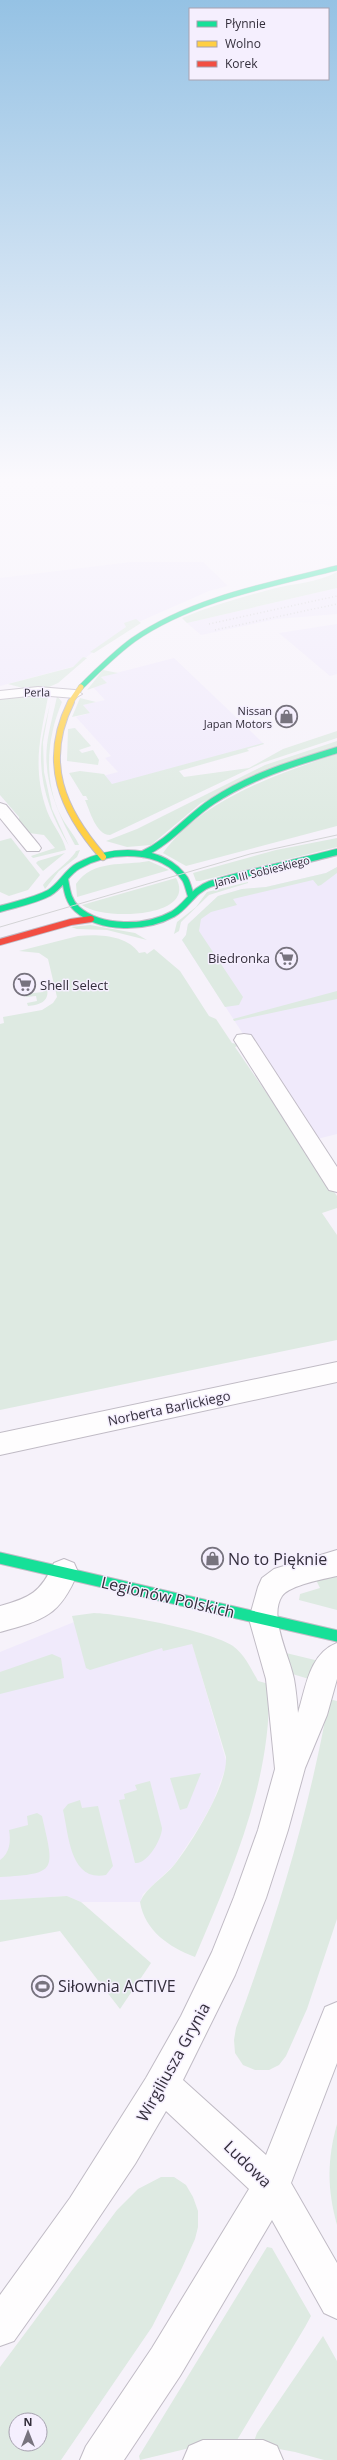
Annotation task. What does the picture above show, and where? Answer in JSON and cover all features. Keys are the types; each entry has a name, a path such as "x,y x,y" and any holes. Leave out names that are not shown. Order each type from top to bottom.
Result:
{"street":[{"path":"103,857 71,814 58,776 56,753 57,738 63,717 75,694 92,672 110,656 135,638 162,623 208,604 234,597"},
{"name":"Perla","path":"0,694 38,690 75,694"},
{"path":"0,909 49,894 58,888 78,866 103,857 143,854 160,847 200,810 235,788 271,773 337,750"},
{"path":"0,808 33,848"},
{"name":"Jana III Sobieskiego","path":"191,896 200,888 212,884 337,852"},
{"path":"0,942 70,922 91,919 128,924 152,922 176,913 186,905 191,896 186,877 180,870 163,859 143,854"},
{"path":"65,879 68,902 77,912 91,919"},
{"path":"244,1040 337,1184"},
{"name":"Norberta Barlickiego","path":"0,1444 337,1372"},
{"name":"Legionów Polskich","path":"0,1558 337,1636"},
{"path":"263,1619 269,1594 276,1584 284,1578 337,1563"},
{"path":"0,1620 42,1605 57,1590 64,1572"},
{"name":"Wirgiliusza Grynia","path":"263,1619 280,1679 290,1769"},
{"name":"Wirgiliusza Grynia","path":"0,2327 38,2277 101,2186 162,2084 214,1987 234,1941 261,1869 290,1769 311,1718 321,1679 337,1657"},
{"path":"100,2460 166,2362 272,2185 337,2019"},
{"name":"Ludowa","path":"162,2084 272,2185 337,2300"},
{"path":"203,2460 263,2460"}],"shaded area":[{"path":"0,597 196,597 134,624 103,644 75,666 0,686"},
{"path":"245,597 299,597 187,623 182,618"},
{"path":"299,597 337,597 337,614 277,619 201,635 187,623"},
{"path":"136,619 141,623 94,653 90,652 126,627 124,623"},
{"path":"337,624 337,674 330,676 279,633"},
{"path":"83,657 87,658 58,683 49,687 23,688 8,684 73,667"},
{"path":"174,658 264,744 114,786 103,776 118,772 105,758 111,756 76,717 90,713 83,705 105,700 93,687 107,683 101,677"},
{"path":"103,670 118,673 101,677 107,683 87,690"},
{"path":"45,694 48,697 40,740 40,781 42,795 47,811 65,845 66,850 33,858 31,856 55,848 44,835 29,833 19,822 19,817 0,795 0,698"},
{"path":"57,696 62,702 53,730 49,759 51,788 55,801 53,797 47,771 47,745"},
{"path":"51,698 43,742 44,772 52,809 69,846 57,824 48,802 41,766 43,732"},
{"path":"80,698 96,702 83,705 90,713 72,717"},
{"path":"75,728 91,746 79,750 82,753 93,750 99,760 98,765 67,761 68,729"},
{"path":"337,731 337,738 262,763 110,835 105,834 97,827 85,800 88,800 86,796 83,796 69,773 80,771 104,774 112,784 263,743 264,744 247,749 249,751 179,771 184,777 249,768 283,749"},
{"path":"337,741 337,746 305,756 201,803 151,845 127,847 106,841 137,829 265,765"},
{"path":"337,754 337,826 186,866 163,853 179,834 198,818 219,804 266,780"},
{"path":"58,809 65,823 79,845 75,845"},
{"path":"11,838 40,875 28,890 9,896 0,892 0,841"},
{"path":"337,838 337,847 200,881 196,881 193,873 276,850"},
{"path":"80,850 77,857 59,871 45,889 43,885 74,855 76,851"},
{"path":"65,853 43,871 36,863 38,861"},
{"path":"149,861 169,870 77,897 76,884 83,876 91,871 110,865"},
{"path":"337,867 337,1134 317,1139 245,1037 182,940 186,935 188,924 218,896 242,889 266,887 326,873"},
{"path":"337,867 337,873 321,885 318,886 313,880 233,899 237,905 211,912 201,919 199,931 243,997 239,1005 225,1007 182,940 186,935 188,924 218,896 242,889 266,887 326,873"},
{"path":"176,878 179,891 174,901 161,908 127,914 93,910 82,905"},
{"path":"248,882 209,895 181,922 179,931 174,934 177,922 196,907 207,892"},
{"path":"90,925 135,933 147,940 107,930 77,929 71,927"},
{"path":"94,935 120,939 134,947 139,953 145,952 147,954 154,949 180,971 209,1016 216,1019 232,1043 241,1045 235,1047 337,1196 337,1208 322,1213 337,1235 337,1340 0,1410 0,1024 4,1023 3,1017 42,1010 53,1003 57,997 48,959 39,953 19,951 78,936"},
{"path":"47,988 47,997 43,1002 28,1006 27,1003 37,1001 36,996 26,997 25,994 43,992 43,989"},
{"path":"337,991 337,999 234,1021 233,1019"},
{"path":"337,1574 337,1610 299,1600 300,1594 320,1588 316,1580"},
{"path":"94,1613 124,1616 166,1624 222,1640 233,1646 241,1654 258,1681 269,1684 268,1720 264,1755 257,1790 247,1824 223,1891 195,1957 167,1943 153,1930 147,1921 140,1902 147,1891 175,1864 208,1813 221,1782 225,1769 226,1757 192,1644 163,1651 162,1648 90,1670 86,1668 72,1616"},
{"path":"74,1622 124,1625 192,1643 227,1764 213,1802 199,1827 174,1865 143,1894 140,1902 81,1902 67,1896 0,1900 0,1652"},
{"path":"286,1653 315,1660 317,1662 309,1679 289,1673"},
{"path":"52,1654 61,1658 64,1678 0,1694 0,1672"},
{"path":"329,1699 337,1701 337,1919 307,2009 286,2056 279,2065 269,2070 255,2070 243,2065 235,2053 234,2040 236,2028 265,1947 290,1866 312,1783"},
{"path":"201,1773 187,1808 180,1810 170,1778"},
{"path":"150,1781 162,1828 157,1844 149,1856 140,1863 135,1863 119,1800 125,1799 124,1794 137,1790 135,1785"},
{"path":"80,1800 82,1808 98,1806 113,1866 106,1875 94,1875 85,1871 78,1864 73,1855 63,1810 68,1804"},
{"path":"37,1813 42,1816 49,1848 50,1858 48,1866 42,1871 33,1874 0,1877 0,1860 8,1850 10,1838 9,1830 28,1825 27,1816"},
{"path":"67,1896 81,1902 151,1963 120,2009 60,1931 0,1942 0,1900"},
{"path":"337,2124 337,2225 331,2199 330,2162"},
{"path":"161,2177 174,2177 186,2185 193,2197 198,2211 198,2227 195,2239 181,2270 152,2327 61,2460 0,2460 0,2367 117,2210 138,2189"},
{"path":"267,2247 272,2248 311,2316 305,2327 234,2445 198,2446 140,2460 139,2456"},
{"path":"323,2336 337,2361 337,2460 324,2460 295,2452 253,2444 257,2433"}],"tram line":[{"path":"0,927 250,854 337,835"}],"railway":[{"path":"209,624 333,597"},
{"path":"215,630 337,604"}],"traffic: fast":[{"path":"81,687 106,661 135,639 165,622 230,597"},
{"path":"143,854 163,843 204,807 227,792 257,777 337,750"},
{"path":"65,879 68,896 76,909 89,917 104,922 122,925 140,924 171,915 176,912 195,892 205,886 337,852"},
{"path":"0,909 49,893 57,887 70,872 78,866 93,859 127,853 161,859 175,868 186,880 191,896"},
{"path":"0,1558 337,1636"}],"traffic: slow":[{"path":"81,687 71,701 59,731 57,747 59,779 72,817 84,835 103,857"}],"traffic: jam":[{"path":"0,942 71,922 91,919"}],"place":[{"name":"Nissan Japan Motors","path":"287,716"},
{"name":"Biedronka","path":"286,958"},
{"name":"Shell Select","path":"25,985"},
{"name":"No to Pięknie","path":"213,1559"},
{"name":"Siłownia ACTIVE","path":"43,1986"}]}
